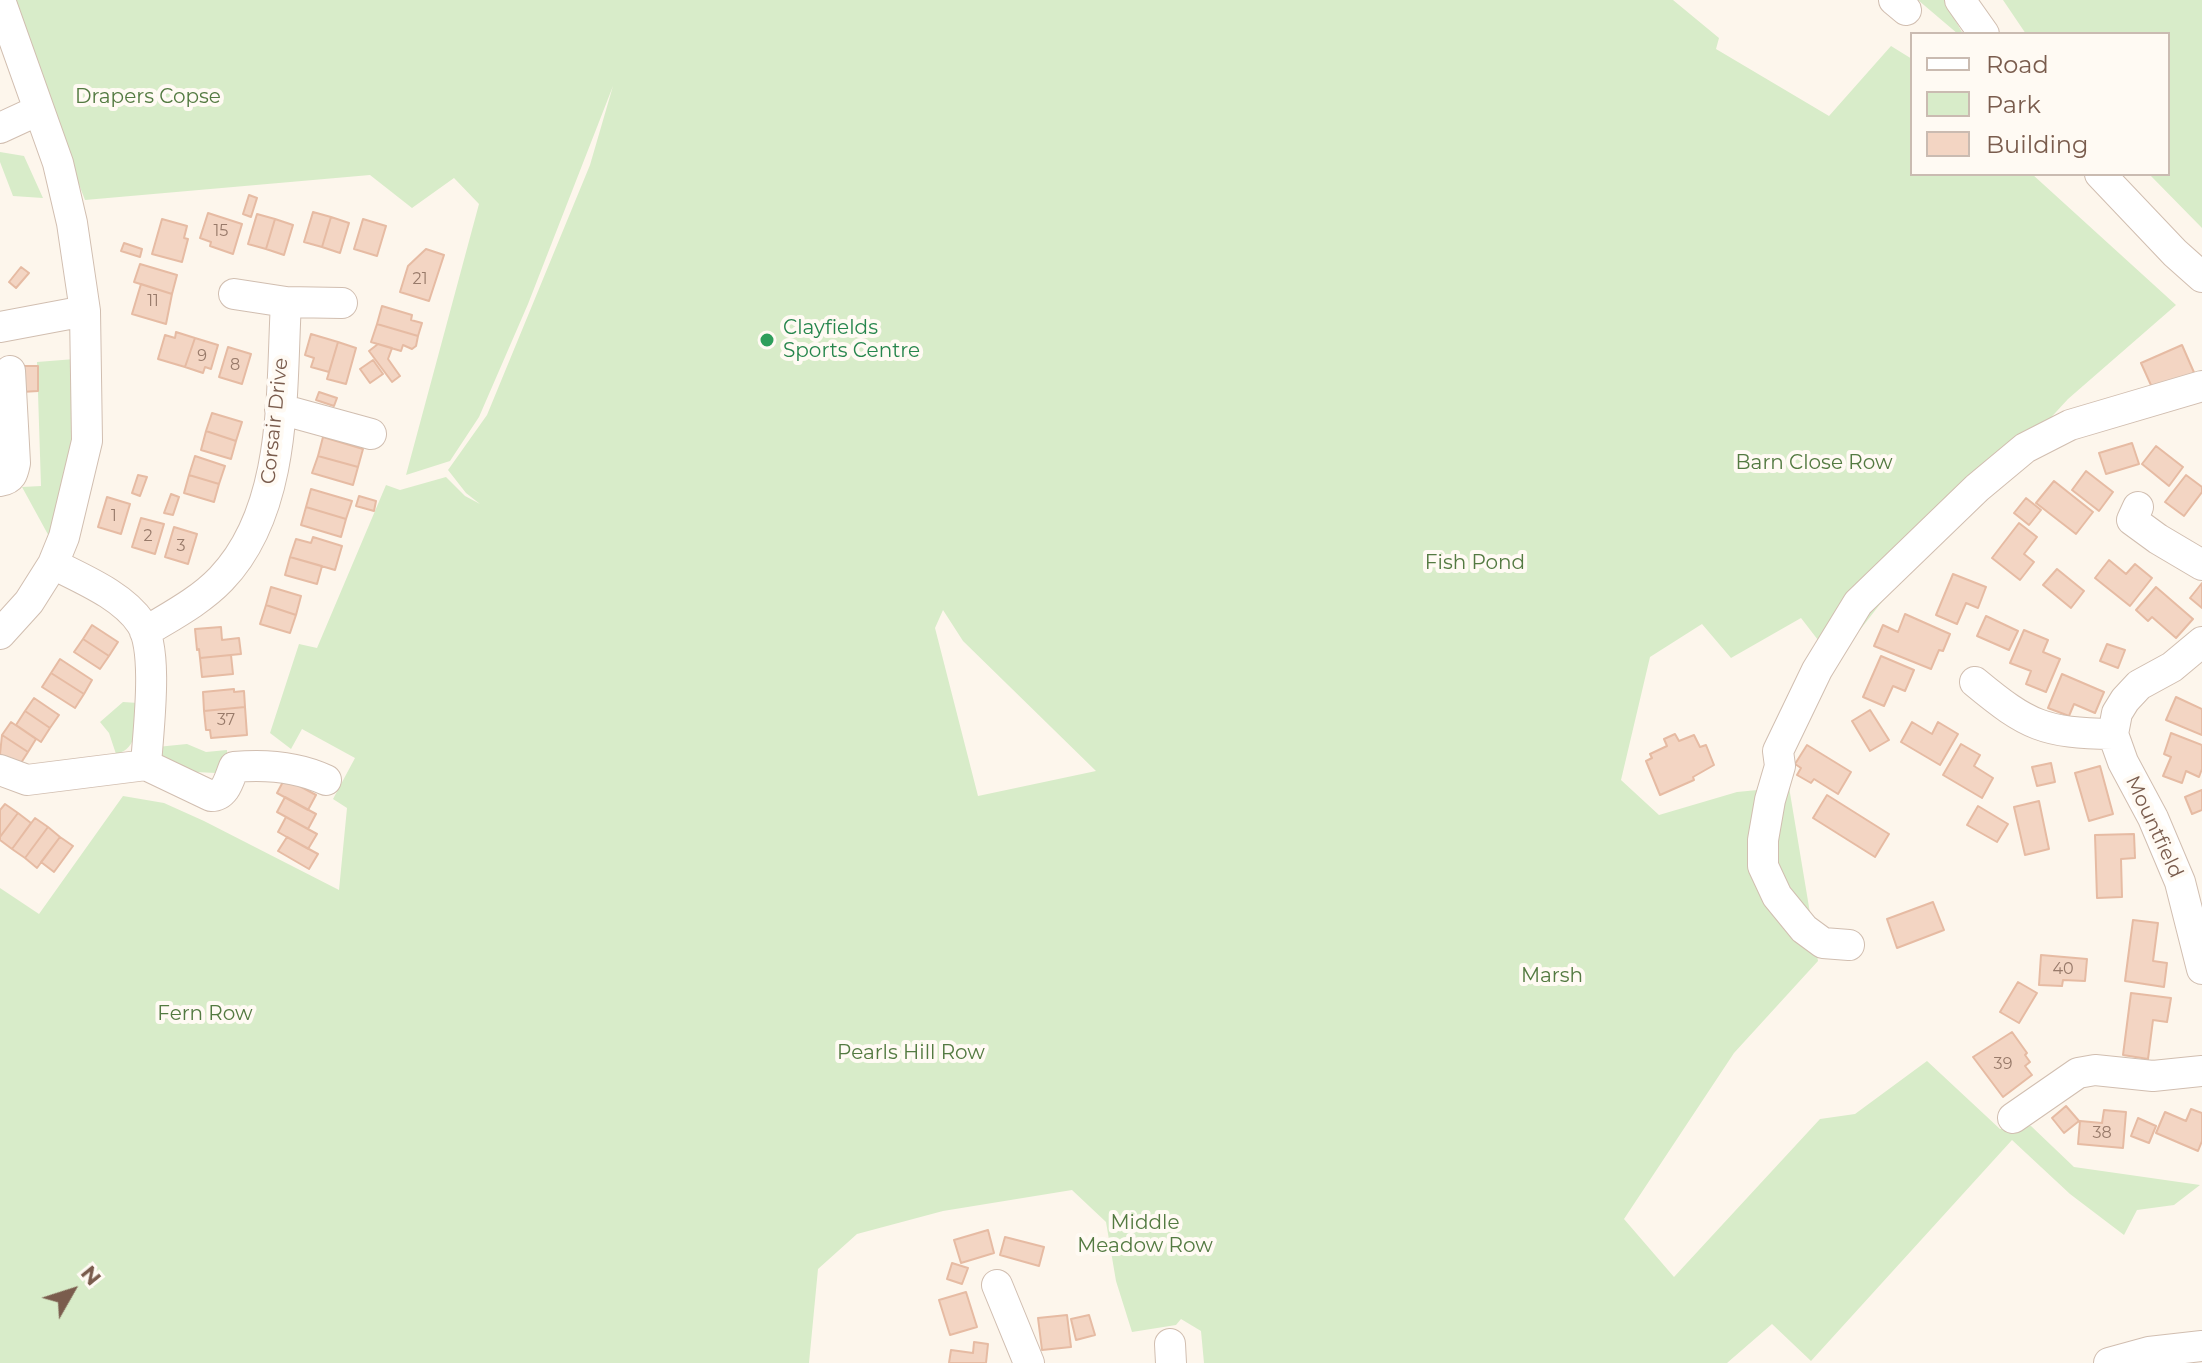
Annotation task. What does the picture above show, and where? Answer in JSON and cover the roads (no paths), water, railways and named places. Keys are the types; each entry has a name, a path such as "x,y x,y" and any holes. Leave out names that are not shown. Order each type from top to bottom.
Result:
{"street":[{"path":"0,0 58,163 68,208 85,311 87,441 64,537 53,564 29,602 0,634"},
{"path":"1960,0 1983,32"},
{"path":"0,128 39,110"},
{"path":"2102,176 2202,277"},
{"path":"234,294 286,302 342,303"},
{"name":"Corsair Drive","path":"145,632 220,581 247,545 260,516 273,472 286,302"},
{"path":"0,327 85,311"},
{"path":"0,481 7,480 13,474 15,463 10,371"},
{"path":"1849,945 1823,943 1804,929 1777,896 1763,866 1763,840 1780,766 1778,751 1817,670 1858,603 1977,488 2025,448 2070,425 2202,386"},
{"path":"280,409 371,434"},
{"path":"2127,521 2202,565"},
{"path":"53,564 110,595 139,621 145,632 150,662 146,765"},
{"path":"1975,682 2006,708 2037,726 2070,733 2113,734 2117,713 2139,685 2172,667 2202,642"},
{"name":"Mountfield","path":"2113,734 2123,762 2161,835 2192,883 2202,969"},
{"path":"0,770 27,780 146,765 211,796 218,796 224,791 234,767 282,766 308,771 326,780"},
{"path":"2013,1118 2078,1073 2095,1070 2153,1076 2202,1071"},
{"path":"997,1285 1029,1363"},
{"path":"2109,1363 2149,1352 2202,1346"}],"place":[{"name":"Clayfields Sports Centre","path":"767,340"}],"park label":[{"name":"Drapers Copse","path":"148,97"},
{"name":"Barn Close Row","path":"1814,463"},
{"name":"Fish Pond","path":"1475,563"},
{"name":"Marsh","path":"1552,976"},
{"name":"Fern Row","path":"205,1014"},
{"name":"Pearls Hill Row","path":"911,1053"},
{"name":"Middle Meadow Row","path":"1145,1234"}]}
